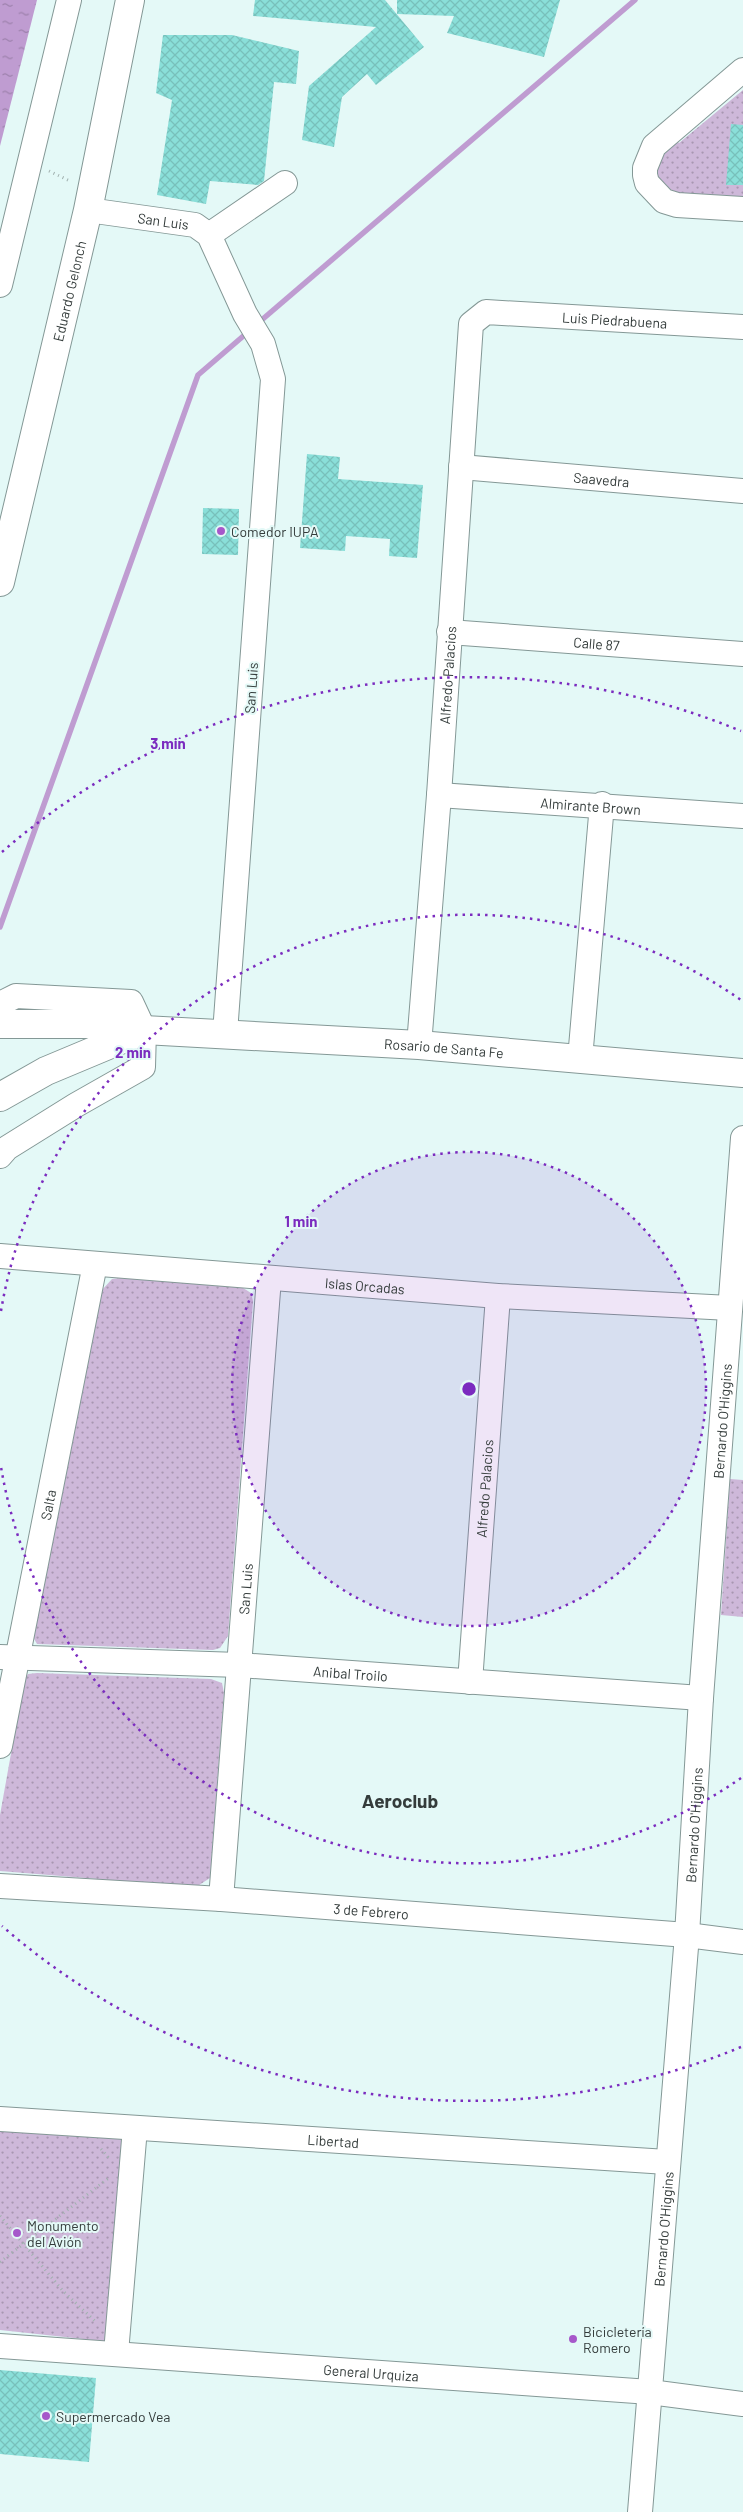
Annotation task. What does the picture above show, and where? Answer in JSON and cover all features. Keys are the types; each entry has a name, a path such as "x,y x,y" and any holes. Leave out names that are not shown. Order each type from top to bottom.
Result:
{"main road":[{"name":"Eduardo Gelonch","path":"0,582 90,201 130,0"},
{"name":"Rosario de Santa Fe","path":"0,1024 111,1024 144,1030 419,1045 743,1073"},
{"name":"Rosario de Santa Fe","path":"0,1097 46,1071 144,1030"}],"street":[{"path":"0,285 69,0"},
{"path":"743,70 654,146 645,168 645,175 647,183 664,200 677,205 743,209"},
{"path":"209,235 285,183"},
{"name":"San Luis","path":"90,201 195,225 209,235 245,314 263,344 273,379 225,1033"},
{"name":"Luis Piedrabuena","path":"486,312 743,327"},
{"name":"Alfredo Palacios","path":"419,1045 439,795 472,324 486,312"},
{"name":"Saavedra","path":"461,467 743,490"},
{"name":"Calle 87","path":"449,632 743,654"},
{"name":"Almirante Brown","path":"439,795 602,804 743,816"},
{"path":"580,1059 602,804"},
{"path":"0,1004 16,996 131,1002 144,1030 143,1067 76,1105 7,1148 0,1156"},
{"name":"Bernardo O'Higgins","path":"640,2512 667,2162 687,1935 701,1698 743,1138"},
{"name":"Islas Orcadas","path":"0,1256 498,1296 730,1308"},
{"name":"Salta","path":"0,1746 8,1657 95,1264"},
{"name":"San Luis","path":"220,1899 269,1278"},
{"name":"Alfredo Palacios","path":"470,1682 498,1296"},
{"name":"Anibal Troilo","path":"8,1657 239,1665 701,1698"},
{"name":"3 de Febrero","path":"0,1886 220,1899 687,1935 743,1942"},
{"name":"Libertad","path":"0,2119 667,2162"},
{"path":"116,2353 135,2128"},
{"name":"General Urquiza","path":"0,2346 650,2392 743,2404"}],"path":[{"path":"30,162 90,201"},
{"path":"103,2149 113,2163"},
{"path":"0,2262 118,2170"},
{"path":"0,2216 63,2291 98,2324"}],"shaded area":[{"path":"743,90 743,203 684,200 655,183 654,158 674,138 679,143"},
{"path":"112,1279 240,1286 251,1293 253,1301 228,1636 220,1648 213,1650 37,1644 32,1635 102,1290"},
{"path":"730,1479 743,1480 743,1617 721,1615"},
{"path":"28,1674 211,1679 222,1683 224,1693 210,1878 196,1887 0,1871 0,1815 24,1681"},
{"path":"0,2128 130,2137 111,2342 0,2330"}],"water":[{"path":"0,0 37,0 0,146"}],"building":[{"path":"255,0 385,0 424,47 376,85 367,74 342,97 334,147 302,140 309,86 376,27 253,16"},
{"path":"397,0 560,0 544,57 447,33 454,16 397,14"},
{"path":"163,35 232,35 299,51 296,84 274,82 264,181 258,185 210,181 206,204 157,195 172,100 156,93"},
{"path":"731,124 743,125 743,185 726,185"},
{"path":"307,454 340,457 338,479 423,485 417,558 389,556 390,539 346,536 345,551 300,548"},
{"name":"Comedor IUPA","path":"203,508 239,509 238,555 202,554"},
{"name":"Supermercado Vea","path":"0,2370 96,2378 89,2462 0,2454"}],"waterway":[{"path":"257,324 635,0"},
{"path":"0,927 198,375 248,332"}],"place":[{"name":"Comedor IUPA","path":"221,531"},
{"name":"Monumento del Avión","path":"17,2233"},
{"name":"Bicicletería Romero","path":"573,2339"},
{"name":"Supermercado Vea","path":"46,2416"}],"district":[{"name":"Aeroclub","path":"400,1800"}]}
